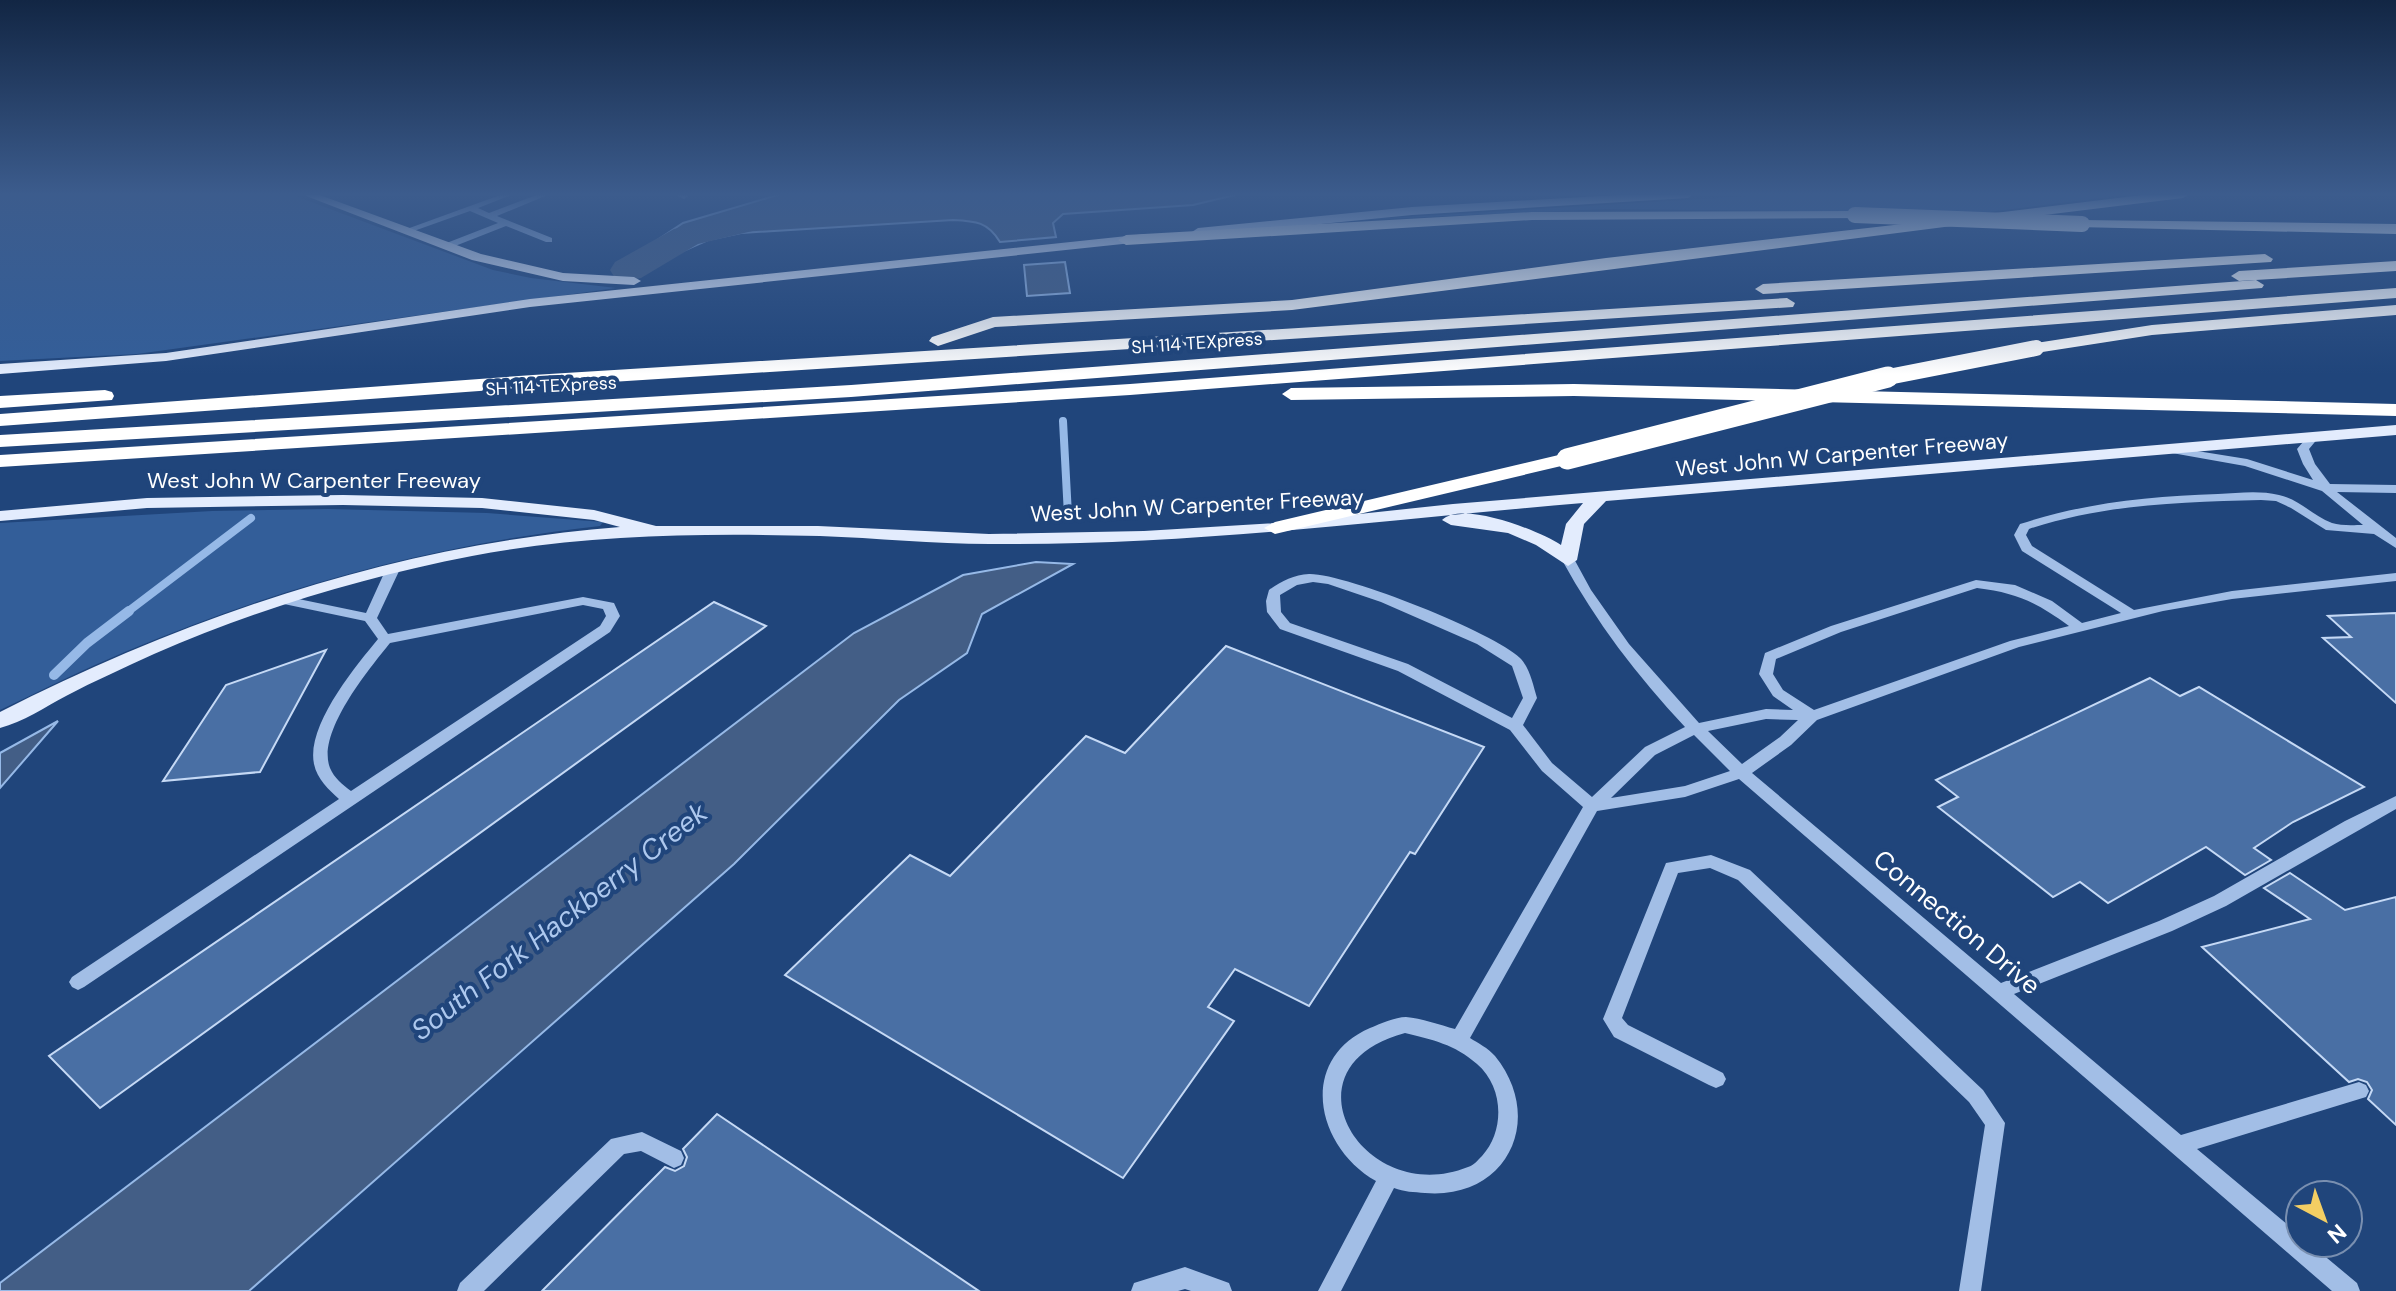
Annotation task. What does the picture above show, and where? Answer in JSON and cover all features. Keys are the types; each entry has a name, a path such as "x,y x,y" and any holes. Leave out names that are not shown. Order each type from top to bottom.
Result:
{"highway":[{"path":"938,341 993,322 1292,305 1679,254"},
{"path":"0,402 438,380 938,341 2343,254"},
{"name":"SH 114 TEXpress","path":"0,420 533,381 2396,266"},
{"name":"SH 114 TEXpress","path":"0,441 846,391 1620,333 1993,301 2396,277"},
{"name":"West John W Carpenter Freeway","path":"0,461 878,408 1515,362 2021,318 2396,293"},
{"path":"1275,528 1567,459 1871,380 2036,348 2152,330 2396,310"},
{"path":"878,408 952,416 1331,392 1574,390 2396,410"}],"main road":[{"path":"470,254 563,277 722,281"},
{"path":"0,369 166,357 530,303 986,254"},
{"name":"West John W Carpenter Freeway","path":"0,516 147,503 343,500 482,503 594,515 656,531 804,531 922,538 1014,539 1275,528 2396,430"},
{"path":"1568,560 1571,537 1579,514 1600,498"},
{"path":"1385,517 1463,520 1509,526 1549,542 1568,560"},
{"path":"0,721 131,658 284,600 393,569 514,544 656,531"}],"street":[{"path":"2313,437 2303,449 2307,465 2326,488 2396,544"},
{"path":"2172,450 2247,463 2326,488 2396,489"},
{"path":"2133,615 2027,548 2020,535 2024,527 2045,518 2101,508 2215,497 2261,496 2278,498 2295,505 2330,527 2378,530"},
{"name":"Connection Drive","path":"1568,560 1597,613 1694,729 2349,1291"},
{"path":"370,618 393,569"},
{"path":"1460,1037 1592,806 1650,751 1694,729 1766,714 1812,716 2015,644 2133,615 2232,595 2396,577"},
{"path":"1515,726 1530,698 1517,662 1464,631 1354,586 1315,578 1290,581 1274,593 1271,605 1280,623 1302,634 1363,650 1416,672 1515,726 1547,767 1592,806 1698,791 1743,774 1791,739 1812,716"},
{"path":"1812,716 1778,693 1766,674 1770,656 1836,629 1976,584 2010,588 2047,604 2080,628"},
{"path":"284,600 370,618 385,639"},
{"path":"78,982 351,801 605,629 613,616 609,606 583,601 385,639 360,670 322,737 320,761 323,769 351,801"},
{"path":"1999,992 2180,920 2223,899 2348,825 2396,802"},
{"path":"1716,1079 1621,1031 1612,1019 1672,868 1711,861 1744,875 1976,1096 1995,1123 1970,1291"},
{"path":"1405,1025 1433,1027 1460,1037 1484,1055 1501,1078 1510,1104 1510,1131 1499,1155 1478,1174 1451,1185 1420,1186 1389,1177 1363,1161 1343,1138 1332,1112 1332,1085 1340,1062 1356,1043 1378,1030 1405,1025"},
{"path":"2178,1145 2359,1091"},
{"path":"468,1291 618,1146 642,1141 674,1158"},
{"path":"1329,1291 1389,1177"},
{"path":"1142,1291 1185,1278 1221,1291"}],"shaded area":[{"path":"0,254 451,254 493,270 531,278 616,288 137,354 0,361"},
{"path":"328,509 487,513 603,522 600,526 479,544 419,557 300,588 127,651 0,710 0,523 212,511"}],"water":[{"path":"1065,262 1070,293 1027,296 1024,265"},
{"path":"1036,562 1073,564 982,614 967,653 899,700 734,864 249,1291 0,1291 0,1283 854,633 963,575"},
{"path":"58,721 0,788 0,753"}],"building":[{"path":"714,602 766,626 100,1108 49,1056"},
{"path":"2396,613 2396,703 2323,638 2351,637 2328,616"},
{"path":"1226,646 1484,747 1415,854 1410,852 1309,1006 1235,969 1208,1007 1234,1021 1123,1178 785,975 910,855 950,876 1086,736 1125,753"},
{"path":"326,650 260,772 163,781 226,685"},
{"path":"2150,678 2180,696 2199,687 2364,787 2293,822 2254,848 2271,860 2245,875 2206,847 2108,903 2080,882 2053,897 1938,807 1958,797 1936,780"},
{"path":"2290,873 2345,910 2396,897 2396,1125 2368,1099 2372,1090 2367,1082 2358,1079 2349,1082 2202,947 2310,919 2264,888"},
{"path":"717,1114 979,1291 542,1291 665,1167 675,1171 684,1166 687,1157 683,1149"}],"waterway":[{"name":"South Fork Hackberry Creek","path":"628,270 655,254"},
{"name":"South Fork Hackberry Creek","path":"1063,421 1068,515"},
{"name":"South Fork Hackberry Creek","path":"126,613 251,518"},
{"name":"South Fork Hackberry Creek","path":"54,675 87,643 129,611"}]}
